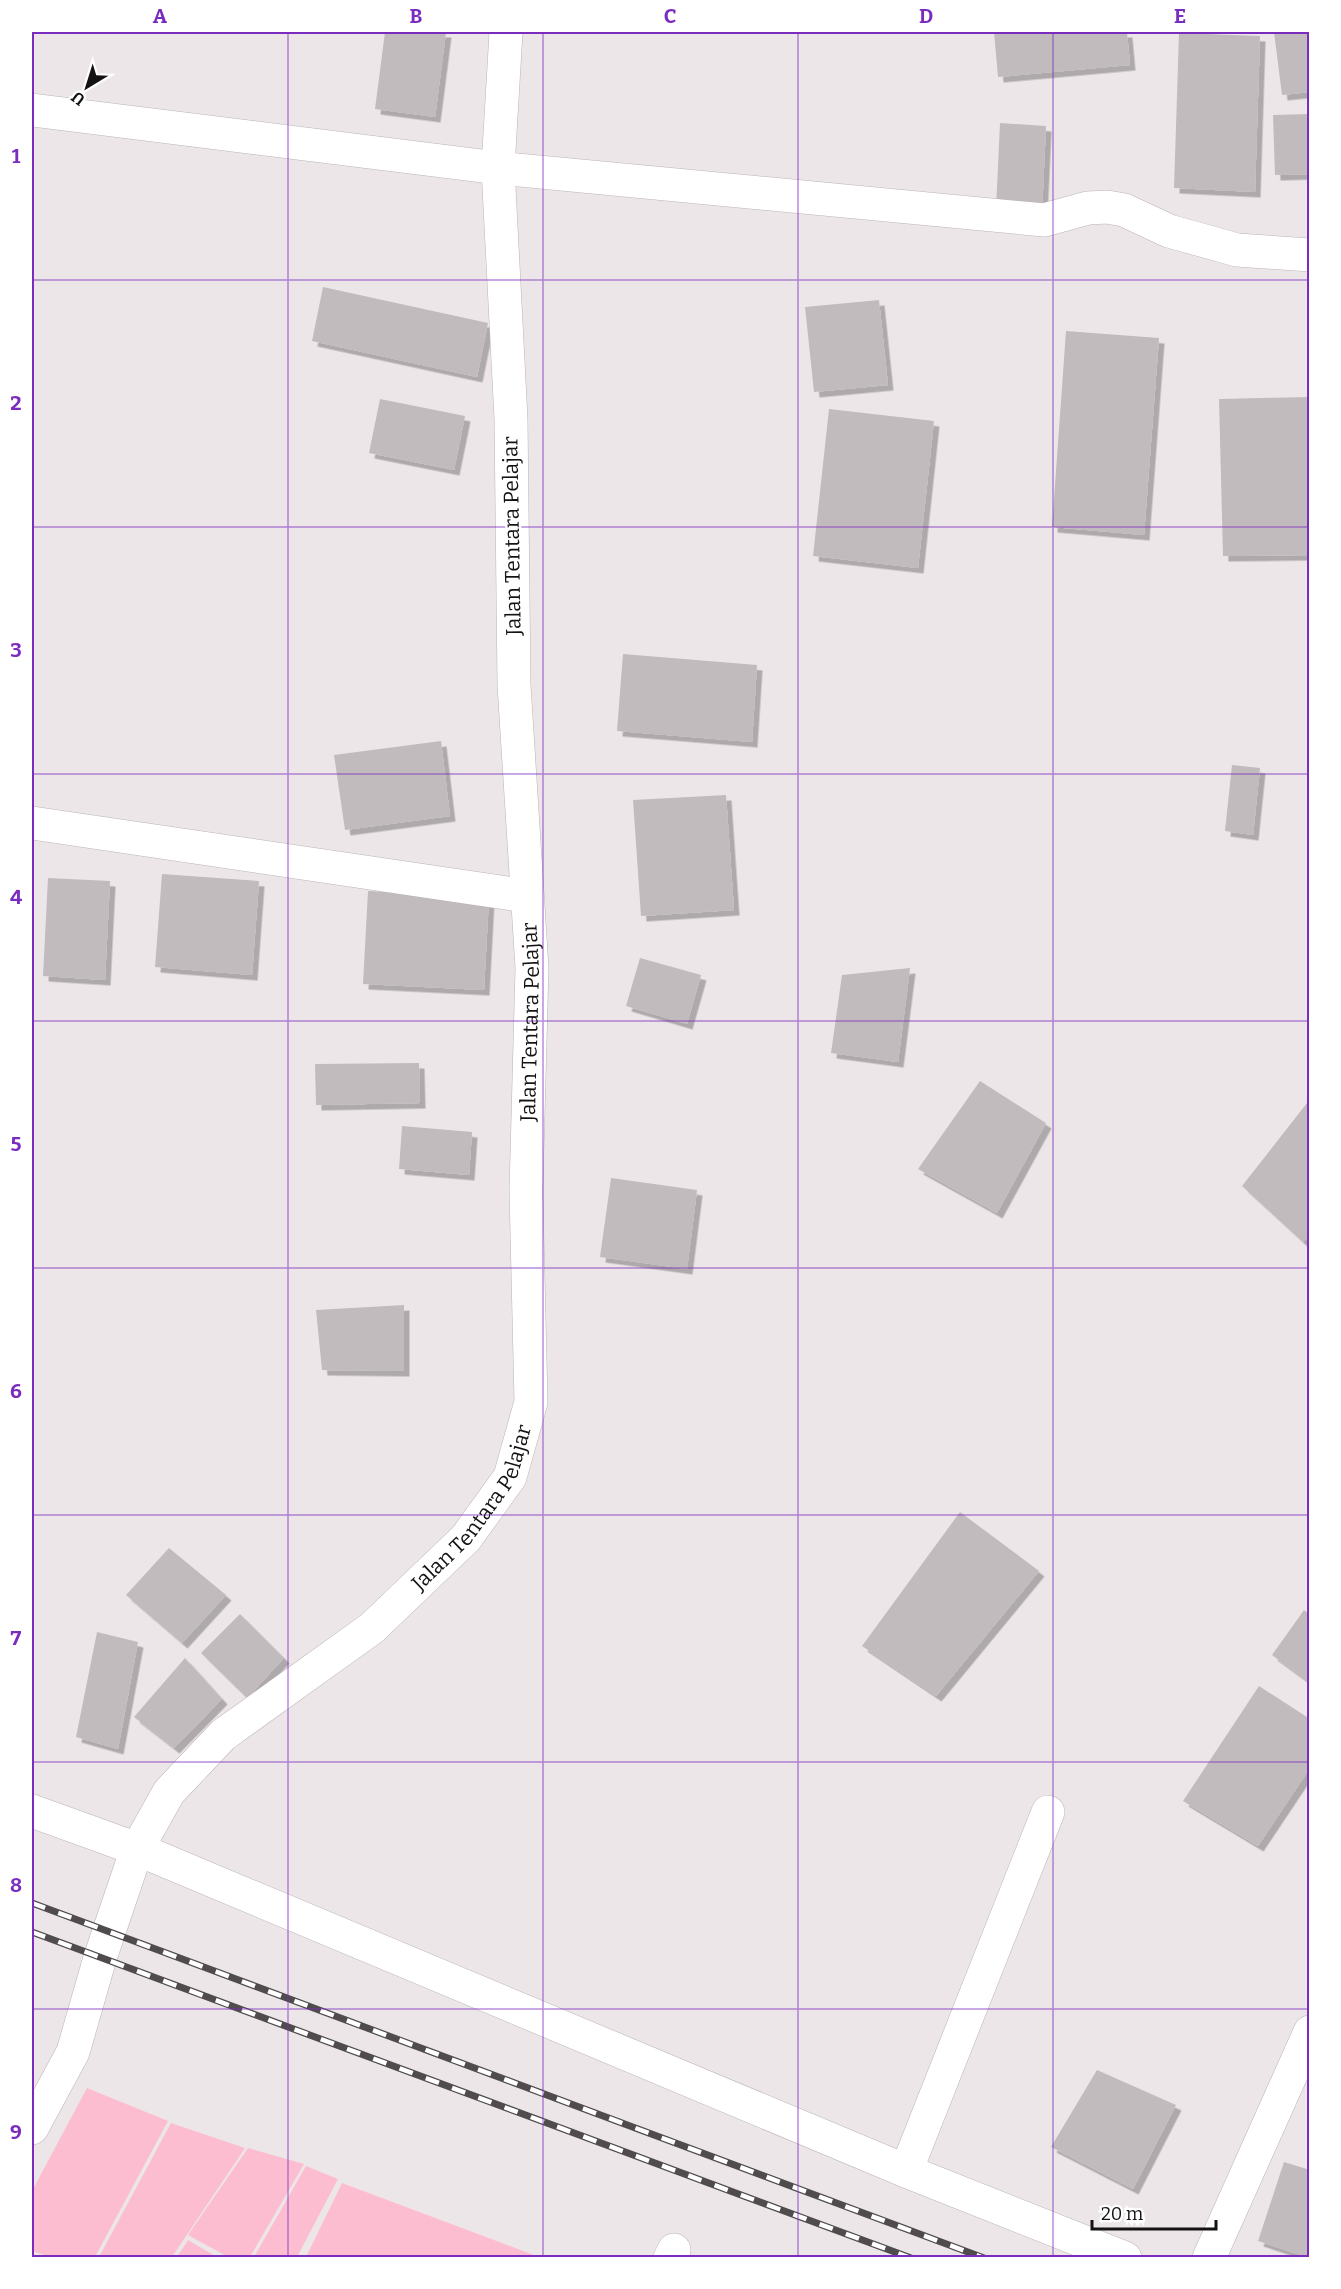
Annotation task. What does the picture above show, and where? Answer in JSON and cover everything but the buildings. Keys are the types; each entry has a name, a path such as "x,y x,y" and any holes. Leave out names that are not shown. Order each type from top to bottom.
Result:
{"street":[{"name":"Jalan Tentara Pelajar","path":"32,2128 73,2052 100,1958 137,1849 169,1792 223,1736 372,1628 466,1538 510,1477 531,1402 526,1191 532,968 514,685 511,418 498,168 506,32"},
{"path":"32,110 498,168 1044,220 1088,208 1107,207 1124,210 1169,231 1237,250 1310,255"},
{"path":"32,823 527,896"},
{"path":"32,1811 137,1849 906,2171 1125,2258"},
{"path":"906,2171 1048,1812"},
{"path":"1209,2258 1310,2032"}],"shaded area":[{"path":"87,2088 168,2121 95,2257 50,2257 32,2251 32,2191"},
{"path":"171,2123 245,2148 172,2257 99,2257"},
{"path":"248,2148 304,2164 250,2257 228,2257 188,2235"},
{"path":"306,2166 338,2179 297,2257 254,2257"},
{"path":"342,2183 539,2257 306,2257"},
{"path":"188,2240 217,2257 177,2257"}],"railway":[{"path":"32,1903 984,2258"},
{"path":"32,1932 911,2258"}]}
